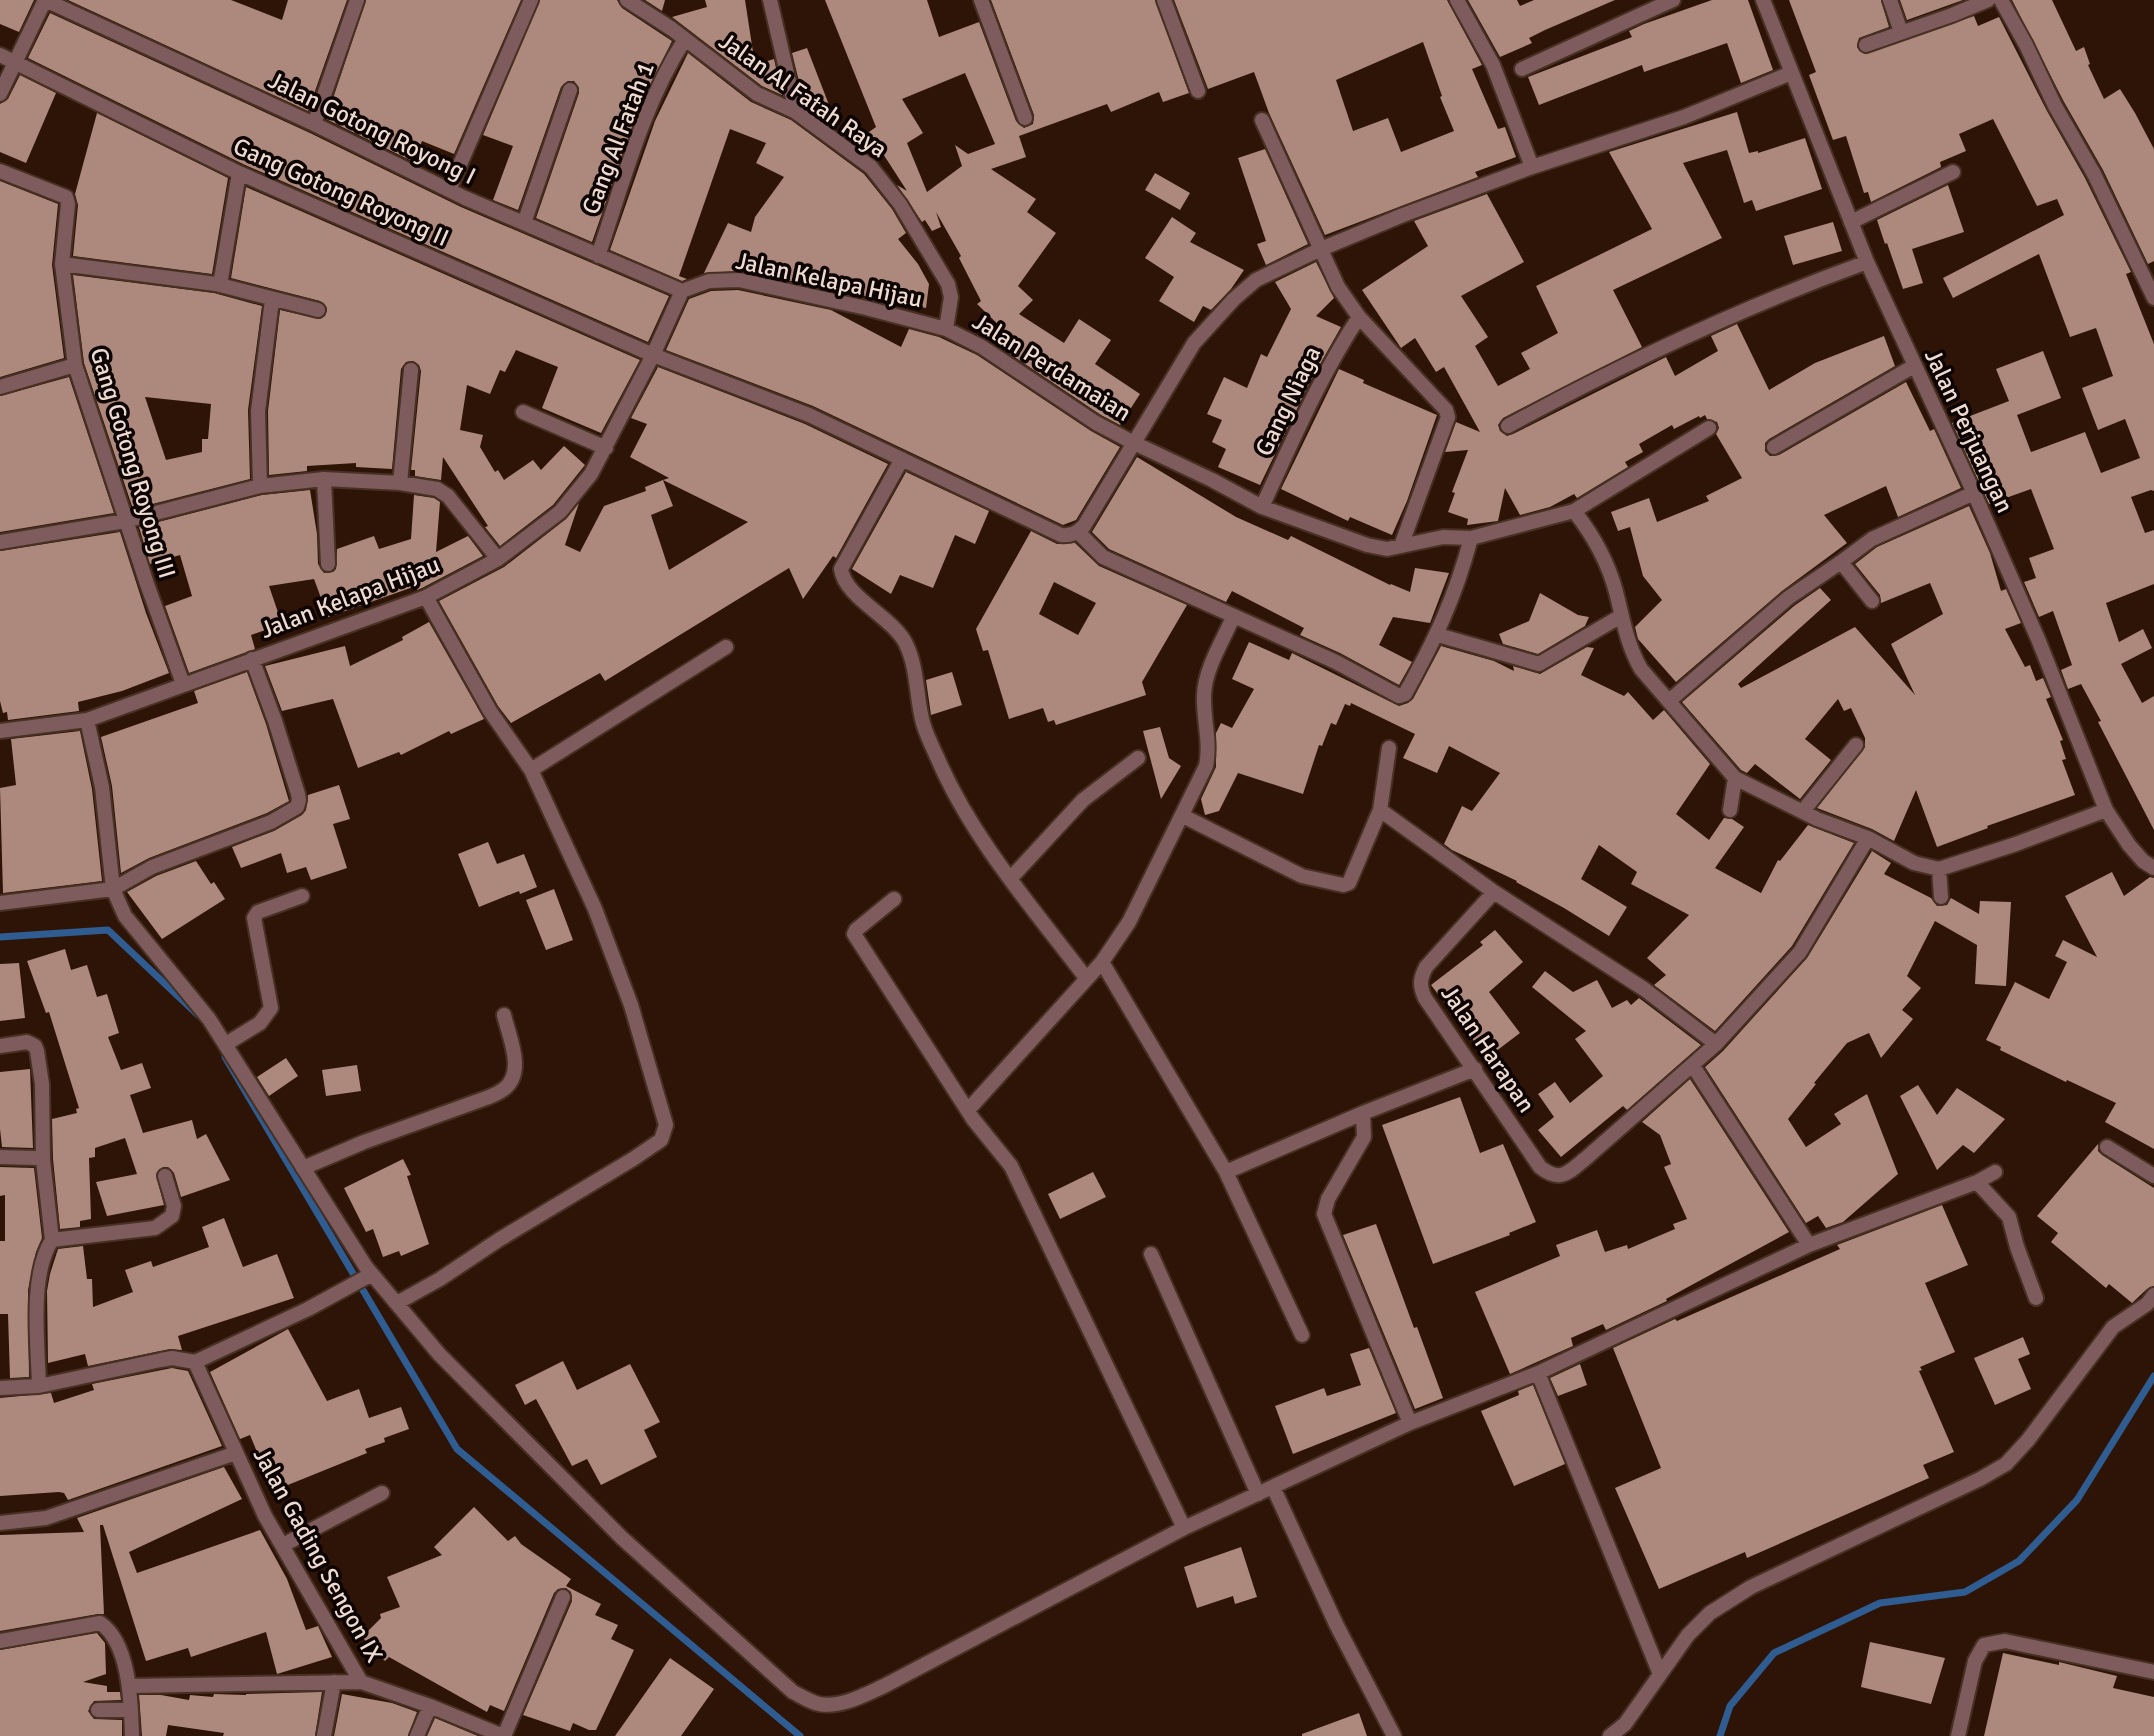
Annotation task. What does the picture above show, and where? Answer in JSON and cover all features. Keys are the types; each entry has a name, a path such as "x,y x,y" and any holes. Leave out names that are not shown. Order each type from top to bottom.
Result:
{"street":[{"path":"0,94 45,0"},
{"name":"Jalan Gotong Royong I","path":"45,0 314,124 449,190 682,291"},
{"path":"314,124 357,0"},
{"path":"449,190 531,0"},
{"name":"Jalan Al Fatah Raya","path":"627,0 685,39 757,94 796,112 871,167 900,204 948,284 951,297 946,329"},
{"path":"770,0 796,112"},
{"path":"981,0 1025,118"},
{"path":"1164,0 1198,91"},
{"path":"1457,0 1493,65 1532,167"},
{"path":"1522,69 1673,0"},
{"name":"Jalan Perjuangan","path":"1763,0 1867,262 2038,639 2106,810 2129,845 2143,861 2154,868"},
{"path":"1890,0 1901,32"},
{"path":"1866,45 1988,0"},
{"path":"2001,0 2055,106 2094,174 2154,298"},
{"name":"Gang Al Fatah 1","path":"598,256 646,116 665,69 685,39"},
{"name":"Gang Gotong Royong II","path":"0,55 239,173 653,355 809,415 1060,535 1068,536 1078,532"},
{"path":"1471,538 1460,580 1438,635 1405,694 1399,696 1336,662 1103,557 1078,532 1194,342 1234,299 1256,280 1321,248 1403,215 1532,167 1684,117 1791,74"},
{"path":"524,223 570,90"},
{"path":"1262,120 1338,287 1359,317 1443,404 1448,416 1401,546"},
{"name":"Gang Gotong Royong III","path":"0,170 66,197 68,204 62,264 75,365 125,521 183,684"},
{"path":"1851,222 1953,172"},
{"path":"220,285 239,173"},
{"path":"1508,426 1664,346 1801,286 1867,262"},
{"path":"62,264 220,285 318,310"},
{"name":"Jalan Kelapa Hijau","path":"0,732 87,720 426,597 498,559 560,512 591,474 653,355 682,291 709,281 739,280 946,329"},
{"path":"260,486 258,411 272,300"},
{"name":"Gang Niaga","path":"1262,507 1302,421 1359,317"},
{"name":"Jalan Perdamaian","path":"946,329 982,347 1096,423 1133,443 1262,507 1367,545 1387,549 1443,537 1471,538 1574,511 1709,428"},
{"path":"0,387 75,365"},
{"path":"1774,447 1914,366"},
{"path":"400,483 411,370"},
{"path":"523,412 606,447"},
{"path":"902,459 841,569 842,578 898,630 913,665 923,722 938,759 971,823 1086,978"},
{"path":"324,479 328,564"},
{"path":"0,542 125,521 260,486 324,479 400,483 437,489 448,496 498,559"},
{"path":"1669,701 1788,598 1872,539 1974,493"},
{"path":"1574,511 1592,535 1606,564 1616,590 1632,654 1650,681 1735,778 1816,819 1868,838 1914,863 1939,869 2106,810"},
{"path":"1841,562 1872,601"},
{"path":"397,1303 606,1177 661,1140 665,1118 631,1005 595,909 531,770 490,711 426,597"},
{"path":"1438,635 1539,664 1621,616"},
{"path":"968,1110 1102,962 1129,922 1206,766 1209,751 1204,720 1204,691 1233,617"},
{"path":"531,770 726,647"},
{"path":"0,903 113,889 152,867 285,816 299,804 275,720 252,659"},
{"path":"87,720 102,787 113,889 125,916 209,1019 226,1044 368,1277 397,1303 439,1354 622,1538 793,1692 818,1704 835,1704 859,1698 1184,1528 1410,1423 1538,1373 1809,1245 1977,1182 1995,1172"},
{"path":"1803,811 1856,745"},
{"path":"1183,816 1302,876 1343,885 1349,883 1380,810 1390,748"},
{"path":"1010,878 1083,800 1138,758"},
{"path":"1730,810 1735,778"},
{"path":"1380,810 1493,892 1644,989 1716,1044"},
{"name":"Jalan Harapan","path":"1493,892 1426,967 1420,979 1421,988 1425,998 1540,1167 1559,1177 1585,1159 1693,1066 1800,952 1868,838"},
{"path":"1939,869 1941,897"},
{"path":"226,1044 260,1023 271,1008 254,918 258,912 302,896"},
{"path":"894,899 854,934 968,1110 1011,1166 1184,1528"},
{"path":"1102,962 1226,1172 1302,1335"},
{"path":"303,1168 505,1089 513,1078 516,1067 504,1015"},
{"path":"0,1046 27,1042 35,1045 42,1084 43,1160 52,1240 44,1252 38,1284 38,1386"},
{"path":"1693,1066 1809,1245"},
{"path":"1226,1172 1363,1113 1475,1069"},
{"path":"1363,1113 1364,1137 1328,1199 1324,1214 1410,1423"},
{"path":"2108,1147 2154,1176"},
{"path":"0,1157 43,1160"},
{"path":"52,1240 155,1228 172,1216 174,1206 165,1176"},
{"path":"1977,1182 2009,1217 2036,1298"},
{"path":"1152,1254 1258,1493"},
{"path":"0,1388 38,1386 172,1358 195,1362 308,1310 368,1277"},
{"path":"1611,1736 1625,1724 1688,1635 1710,1613 1751,1587 1980,1479 2006,1464 2028,1440 2113,1327 2147,1304 2154,1295"},
{"name":"Jalan Gading Sengon IX","path":"195,1362 265,1516 361,1682"},
{"path":"1538,1373 1660,1674"},
{"path":"0,1523 46,1518 236,1452"},
{"path":"1273,1487 1336,1623 1394,1736"},
{"path":"283,1545 382,1493"},
{"path":"130,1686 361,1682 503,1736 562,1597"},
{"path":"0,1641 100,1622 109,1628 130,1686 132,1736"},
{"path":"1958,1736 1975,1661 1984,1646 2005,1641 2154,1672"},
{"path":"324,1736 334,1682"},
{"path":"417,1736 430,1706"},
{"path":"98,1710 131,1710"}],"building":[{"path":"0,0 34,0 19,32 0,24"},
{"path":"68,0 231,0 282,20 288,0 347,0 308,111"},
{"path":"366,0 521,0 454,154 422,141 414,162 326,119"},
{"path":"540,0 617,0 622,8 672,41 637,113 592,242 536,218 579,93 574,81 568,81 561,87 518,210 493,200 513,146 483,135"},
{"path":"645,0 665,0 662,11"},
{"path":"705,0 745,0 755,65 774,59 782,95 762,86 672,17 707,7"},
{"path":"825,0 927,0 939,37 979,22 1016,121 1024,128 1033,124 1034,115 991,0 1155,0 1189,93 1163,102 1159,92 1111,112 1107,104 1019,136 1026,157 991,169 1036,199 1027,212 1056,233 1018,286 1033,300 1019,314 1064,343 1079,319 1111,340 1095,364 1140,394 1120,425 998,346 1006,332 977,304 981,301 959,258 961,256 936,212 941,227 932,231 925,220 922,222 897,185 907,191 869,132 876,127","holes":["965,73 995,144 968,154 955,145 962,166 927,192 907,143 923,133 902,99"]},
{"path":"1174,0 1447,0 1482,65 1472,69 1498,129 1505,127 1516,157 1475,172 1478,177 1325,235 1269,113 1254,72 1208,89","holes":["1423,42 1442,96 1440,97 1454,131 1401,152 1388,118 1353,131 1336,80"]},
{"path":"1468,0 1517,0 1520,6 1534,0 1615,0 1545,30 1529,38 1532,43 1500,57"},
{"path":"1712,0 1748,0 1773,70 1741,83 1727,43 1644,72 1642,65 1539,105 1528,77 1632,37 1629,31 1644,24"},
{"path":"1789,0 1881,0 1889,27 1859,38 1857,47 1865,54 1974,16 1978,26 1999,17 2085,178 2131,272 2126,274 2154,344 2154,491 2131,497 2145,533 2154,530 2154,584 2106,603 2119,642 2143,629 2152,648 2121,664 2142,703 2154,696 2154,830 2081,684 2068,689 2061,670 2072,665 2053,611 2039,617 2024,582 2036,578 2029,558 2054,549 2031,489 1989,504 1952,423 2009,401 1996,369 2043,351 2061,398 2017,415 2031,452 2085,432 2101,473 2140,458 2125,419 2098,430 2082,388 2113,376 2096,328 2070,337 2039,254 1953,298 1943,278 2064,215 2057,199 2037,206 1993,119 1959,134 1966,151 1940,162 1941,167 1871,202 1868,192 1864,193 1846,136 1833,140 1809,75 1816,72"},
{"path":"1900,0 1963,0 1907,20"},
{"path":"2012,0 2052,0 2076,51 2084,47 2090,64 2088,65 2104,99 2120,89 2135,113 2154,149 2154,261 2148,264 2103,170 2064,102"},
{"path":"50,13 310,133 461,207 669,296 648,342 243,164 28,58"},
{"path":"807,48 831,110 817,115 805,106 792,53"},
{"path":"688,53 751,102 791,120 864,174 892,209 906,233 898,239 918,264 929,284 926,308 741,271 704,273 728,223 751,232 755,217 784,177 756,163 766,143 730,129 679,276 687,279 682,281 610,250 655,121"},
{"path":"20,75 56,93 26,163 0,152 0,104 8,99"},
{"path":"1737,112 1749,153 1758,153 1805,138 1822,189 1756,211 1752,200 1744,203 1727,150 1683,163 1722,238 1613,290 1642,347 1503,418 1498,425 1500,431 1507,436 1513,434 1666,357 1675,376 1718,351 1711,336 1737,324 1769,390 1815,363 1884,336 1895,366 1769,439 1765,443 1765,451 1770,456 1779,455 1906,382 1930,431 1934,429 1961,488 1898,517 1886,486 1824,515 1847,543 1782,591 1676,682 1638,639 1635,627 1662,600 1643,576 1630,527 1618,531 1611,512 1649,498 1657,522 1709,501 1706,496 1742,478 1716,434 1719,428 1717,422 1707,419 1705,415 1674,429 1672,425 1639,444 1643,452 1625,462 1628,467 1577,498 1574,494 1550,507 1520,515 1505,488 1498,521 1467,525 1468,519 1448,512 1455,493 1452,492 1468,450 1445,452 1456,422 1480,432 1444,367 1436,372 1415,338 1401,348 1362,290 1428,246 1414,221 1487,194 1524,262 1461,296 1488,337 1475,346 1498,386 1530,369 1521,353 1558,333 1536,286 1652,229 1609,152"},
{"path":"97,113 228,178 212,274 73,256 78,205 75,194"},
{"path":"1265,149 1308,244 1266,265 1257,244 1266,241 1238,158"},
{"path":"1155,173 1190,193 1180,210 1145,190"},
{"path":"0,181 58,204 52,265 64,358 0,377"},
{"path":"1948,185 1964,232 1912,249 1923,283 1903,289 1877,220"},
{"path":"246,187 640,360 601,433 542,408 558,367 516,350 505,372 500,370 490,394 467,385 460,430 483,435 480,447 495,472 498,470 504,480 533,460 541,470 564,446 585,465 553,505 500,546 485,527 488,526 443,457 441,480 415,476 415,470 411,470 421,371 419,365 413,361 406,362 401,369 392,469 356,467 356,463 307,466 307,471 269,475 268,411 280,310 320,319 325,316 327,308 320,301 231,278"},
{"path":"1172,217 1196,233 1190,242 1244,270 1211,310 1203,306 1194,322 1159,301 1174,277 1145,258"},
{"path":"1833,222 1842,251 1793,265 1784,236"},
{"path":"1316,262 1334,298 1316,316 1341,327 1310,382 1260,485 1218,467 1226,449 1212,442 1222,420 1207,414 1224,377 1247,388 1261,354 1267,357 1291,309 1275,282"},
{"path":"73,275 214,293 262,306 248,410 250,479 133,509 84,363","holes":["145,397 211,404 208,439 202,439 202,452 166,460"]},
{"path":"738,290 831,310 901,347 909,329 939,337 977,355 1091,431 1120,447 1076,520 1063,525 813,406 666,350 689,299 711,291"},
{"path":"658,367 805,424 888,464 836,558 833,556 803,599 789,568 605,681 600,673 511,723 498,706 439,601 504,567 566,519 579,503 565,545 580,552 604,506 646,491 645,487 663,480 669,478 630,457 647,424 631,418","holes":["663,480 748,522 669,570 651,515 673,506"]},
{"path":"1339,369 1364,380 1363,383 1437,415 1407,501 1392,535 1350,517 1348,521 1281,489"},
{"path":"69,377 114,513 0,532 0,396"},
{"path":"1137,457 1236,517 1288,540 1291,536 1390,585 1410,592 1415,568 1449,573 1430,623 1393,617 1379,645 1412,662 1399,685 1300,635 1304,628 1232,591 1226,602 1109,549 1092,532"},
{"path":"906,472 989,511 975,544 955,535 933,588 900,575 891,594 852,569"},
{"path":"310,490 317,534 318,564 324,573 336,569 337,549 374,536 379,549 411,539 414,495 434,498 440,502 436,552 468,536 483,556 417,590 416,586 328,617 314,579 269,586 282,624 251,635 255,649 189,673 165,606 192,596 180,555 150,564 139,527 262,495"},
{"path":"1969,506 1990,553 2001,591 2006,589 2021,623 2005,629 2025,667 2030,665 2036,681 2043,678 2051,697 2046,699 2063,740 2060,741 2066,759 2062,760 2075,795 1937,847 1916,790 1894,841 1872,829 1817,808 1865,747 1865,738 1851,708 1844,711 1838,699 1805,739 1831,760 1800,799 1755,764 1747,773 1741,770 1682,702 1794,606 1820,588 1831,600 1738,684 1741,688 1855,627 1915,695 1891,644 1943,614 1930,583 1881,603 1880,595 1855,564 1877,547"},
{"path":"1031,531 1057,544 1075,543 1099,566 1187,605 1142,682 1146,695 1056,725 1054,720 1048,722 1043,708 1009,719 988,650 983,651 976,629","holes":["1054,582 1096,603 1078,635 1039,614"]},
{"path":"120,532 169,673 122,691 78,702 79,711 8,720 7,712 3,713 0,701 0,551"},
{"path":"1540,593 1578,615 1589,617 1585,626 1538,654 1503,644 1499,634 1529,621"},
{"path":"429,622 484,719 451,734 449,731 401,755 399,752 358,768 333,699 282,711 265,666 345,646 350,666 403,640 402,637"},
{"path":"1249,642 1289,660 1292,653 1399,706 1413,699 1441,646 1494,661 1514,671 1513,666 1540,674 1587,647 1594,648 1581,675 1624,696 1628,692 1653,720 1664,710 1710,764 1676,814 1709,840 1724,818 1732,819 1744,827 1715,868 1761,893 1778,860 1780,861 1808,825 1854,843 1792,946 1715,1031 1654,985 1666,975 1647,958 1689,915 1631,884 1637,872 1599,845 1581,879 1627,907 1609,936 1517,881 1452,850 1444,844 1462,806 1472,811 1500,773 1449,746 1437,773 1403,758 1415,734 1351,703 1350,706 1345,704 1336,725 1331,723 1322,746 1319,745 1303,794 1238,773 1219,811 1205,815 1201,799 1216,767 1216,733 1221,723 1232,728 1254,689 1232,679"},
{"path":"247,672 289,801 267,813 149,858 121,873 112,786 101,737 198,703 194,691"},
{"path":"952,672 962,705 931,715 926,680"},
{"path":"1160,727 1169,758 1181,766 1161,799 1143,731"},
{"path":"80,731 92,789 102,881 3,893 0,788 16,785 11,739"},
{"path":"339,785 350,819 333,824 347,868 311,880 306,867 287,873 281,853 241,868 232,847 274,831 302,815 306,810 308,795"},
{"path":"488,842 497,864 524,854 537,887 479,907 458,854"},
{"path":"1872,851 1891,863 1884,874 1931,898 1937,906 1947,905 1951,898 1979,914 1980,901 2011,902 2006,986 1975,984 1977,945 1935,921 1907,976 1921,988 1902,1010 1913,1019 1881,1058 1869,1033 1847,1043 1788,1119 1806,1147 1841,1124 1834,1114 1867,1094 1898,1174 1843,1222 1826,1228 1818,1216 1806,1223 1705,1067 1723,1051 1807,958"},
{"path":"196,861 225,899 162,939 127,892 156,876"},
{"path":"2112,872 2124,896 2150,877 2154,878 2154,1149 2105,1122 2116,1103 2067,1080 2066,1082 2000,1050 2001,1047 1986,1040 2015,982 2049,999 2067,962 2055,956 2063,940 2097,957 2065,896"},
{"path":"554,889 573,940 546,950 526,900"},
{"path":"1495,930 1523,962 1489,992 1520,1033 1487,1058 1431,985 1483,945 1480,942"},
{"path":"65,949 71,970 87,965 97,997 107,994 119,1033 108,1037 121,1070 142,1063 151,1088 130,1095 143,1133 192,1120 197,1139 206,1134 230,1180 181,1197 174,1173 168,1167 163,1167 156,1174 164,1205 107,1216 96,1182 137,1174 125,1138 95,1148 95,1157 89,1158 91,1219 80,1221 80,1227 60,1229 52,1119 77,1113 76,1109 79,1108 49,1012 46,1013 27,961"},
{"path":"19,963 25,1018 0,1021 0,964"},
{"path":"1545,971 1573,992 1597,980 1612,1008 1627,1000 1631,1005 1639,998 1701,1045 1627,1110 1623,1106 1561,1157 1538,1130 1554,1117 1538,1094 1555,1082 1570,1103 1603,1076 1575,1039 1586,1031 1532,987"},
{"path":"286,1058 298,1076 269,1096 257,1077"},
{"path":"357,1065 361,1091 326,1096 322,1070"},
{"path":"30,1069 33,1148 2,1147 0,1072"},
{"path":"1690,1079 1789,1232 1666,1299 1667,1301 1606,1330 1603,1324 1571,1338 1573,1346 1510,1374 1475,1292 1560,1256 1556,1245 1597,1230 1605,1252 1627,1245 1628,1249 1675,1229 1673,1224 1687,1219 1664,1167 1671,1164 1660,1135 1642,1122"},
{"path":"1918,1085 1937,1115 1957,1088 2005,1119 1974,1153 1963,1145 1937,1170 1900,1096"},
{"path":"1460,1097 1480,1153 1503,1144 1536,1222 1509,1233 1510,1235 1433,1264 1382,1125"},
{"path":"2098,1144 2098,1151 2102,1155 2154,1188 2154,1286 2132,1303 2109,1284 2106,1288 2051,1242 2058,1233 2037,1216"},
{"path":"403,1159 411,1175 407,1176 429,1244 401,1256 399,1251 383,1257 373,1229 366,1232 344,1188"},
{"path":"0,1167 34,1168 42,1238 36,1252 28,1290 29,1377 10,1378 8,1314 0,1314 0,1241 5,1241 5,1195 0,1196"},
{"path":"1093,1172 1106,1197 1060,1219 1048,1194"},
{"path":"1942,1205 1968,1265 1925,1283 1955,1352 1920,1367 1922,1370 1919,1371 1954,1452 1923,1465 1929,1478 1747,1558 1745,1552 1659,1589 1615,1488 1661,1468 1613,1348 1840,1249 1837,1245"},
{"path":"224,1218 243,1267 277,1254 294,1298 178,1336 182,1350 170,1349 88,1366 85,1354 48,1363 47,1291 58,1249 83,1246 87,1279 92,1279 93,1307 133,1292 125,1270 151,1261 153,1267 209,1247 202,1227"},
{"path":"1376,1224 1443,1398 1415,1409 1343,1235"},
{"path":"288,1329 327,1401 359,1389 369,1418 401,1407 409,1429 384,1438 385,1442 365,1449 367,1453 273,1491 250,1435 240,1439 210,1372"},
{"path":"2023,1337 2030,1354 2018,1359 2031,1389 1995,1405 1974,1358"},
{"path":"1369,1348 1396,1413 1293,1454 1275,1406 1324,1388 1327,1396 1361,1385 1350,1354"},
{"path":"563,1361 577,1390 630,1364 660,1422 644,1430 657,1457 601,1485 587,1459 572,1466 536,1399 525,1405 515,1385"},
{"path":"1580,1364 1587,1385 1558,1396 1550,1378"},
{"path":"172,1368 188,1371 222,1446 68,1500 64,1493 59,1492 0,1496 0,1398 51,1393 54,1403 94,1390 92,1384"},
{"path":"1533,1385 1565,1464 1514,1486 1481,1411 1519,1395 1518,1391"},
{"path":"224,1467 242,1499 129,1552 137,1573 260,1530 287,1579 306,1630 318,1626 332,1657 277,1674 266,1632 191,1657 188,1648 146,1661 103,1525 100,1525 104,1614 0,1631 0,1535 84,1532 77,1518"},
{"path":"474,1507 508,1541 515,1536 521,1544 571,1579 566,1586 601,1604 595,1615 618,1625 611,1639 634,1650 596,1730 573,1723 570,1731 523,1715 572,1601 571,1592 566,1588 558,1589 554,1593 504,1711 490,1705 487,1712 389,1657 385,1661 362,1637 381,1618 380,1614 400,1607 387,1577 442,1555 434,1547"},
{"path":"1241,1547 1257,1597 1235,1604 1233,1596 1197,1608 1184,1567"},
{"path":"97,1633 105,1643 106,1674 83,1682 107,1686 107,1692 120,1692 121,1700 94,1701 88,1711 94,1719 122,1720 122,1736 0,1736 0,1650"},
{"path":"1870,1642 1945,1658 1931,1704 1861,1687"},
{"path":"2003,1653 2059,1665 2059,1662 2117,1676 2113,1688 2154,1697 2154,1736 1984,1736"},
{"path":"670,1658 714,1689 681,1736 615,1736"},
{"path":"322,1692 315,1736 223,1736 224,1733 168,1725 166,1736 142,1736 139,1695 161,1695 189,1700 190,1695 213,1697 214,1694"},
{"path":"342,1694 392,1703 417,1712 408,1736 334,1736"},
{"path":"1359,1713 1367,1736 1302,1736 1302,1734"},
{"path":"435,1718 478,1736 427,1736"}],"waterway":[{"path":"0,937 108,930 198,1015"},
{"path":"225,1057 457,1449 800,1736"},
{"path":"1720,1736 1730,1706 1774,1653 1880,1603 1965,1592 2019,1561 2077,1500 2154,1376"}]}
